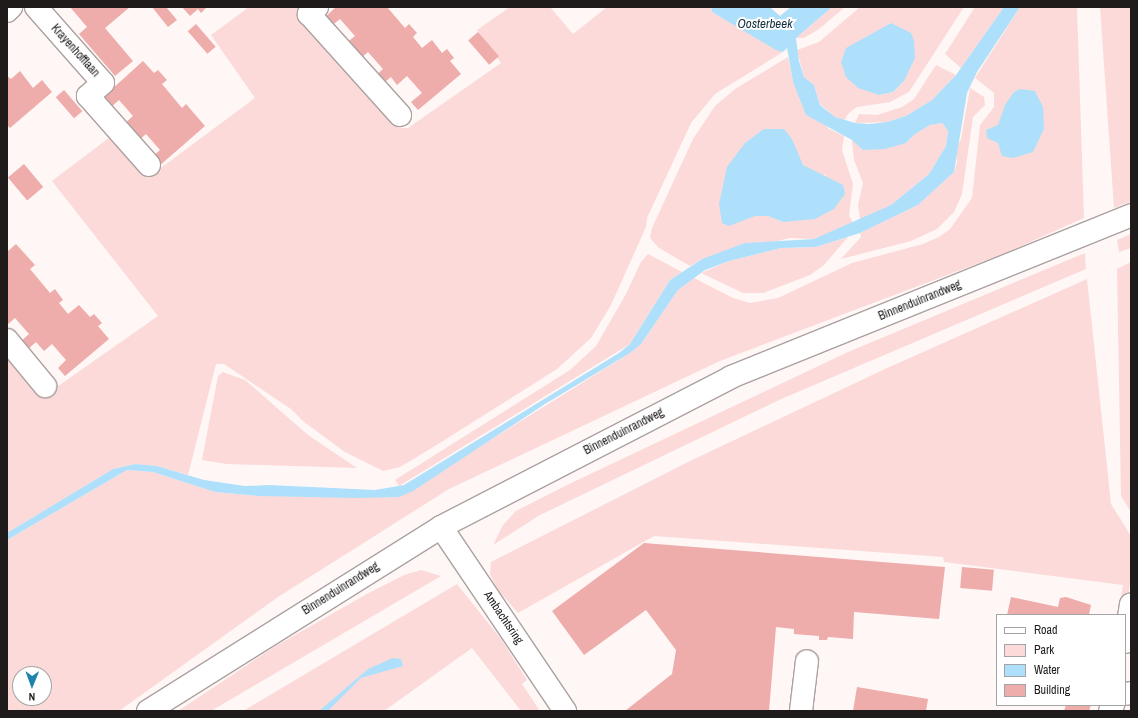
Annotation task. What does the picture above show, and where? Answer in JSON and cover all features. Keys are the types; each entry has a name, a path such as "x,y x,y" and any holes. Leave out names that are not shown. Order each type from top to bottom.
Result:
{"main road":[{"path":"7,11 11,7"},
{"name":"Krayenhofflaan","path":"36,7 103,83 88,96 149,165"},
{"path":"317,7 309,14 400,115"},
{"name":"Binnenduinrandweg","path":"148,711 441,526 731,377 1131,215"},
{"path":"7,340 45,386"},
{"name":"Ambachtsring","path":"441,526 565,711"},
{"path":"1126,637 1130,615"},
{"path":"801,711 807,661"}],"green space":[{"path":"249,7 299,7 402,128 408,128 501,63 477,30 510,7 550,7 573,34 607,7 711,7 712,12 783,52 715,94 691,123 647,218 646,227 611,305 591,338 557,369 435,446 400,467 383,471 345,452 304,422 291,409 224,364 216,364 188,475 157,466 135,464 113,469 7,533 7,349 44,396 158,316 52,181 114,134 150,176 255,98 211,35"},
{"path":"832,7 845,7 819,29 804,38 796,38"},
{"path":"860,7 964,7 909,92 890,102 857,107 848,114 845,120 835,117 820,104 814,85 804,77 797,50 819,42","holes":["890,23 904,81 893,92 879,95 879,31"]},
{"path":"975,7 1004,7 961,68 945,54"},
{"path":"1020,7 1077,7 1084,218 1003,254 720,361 449,489 278,597 119,711 7,711 7,540 127,470 153,472 215,492 258,496 399,497 630,353 641,344 678,290 694,278 733,298 750,303 778,298 852,263 923,244 939,237 950,229 972,198 980,125 994,107 994,93 975,78"},
{"path":"1100,7 1131,7 1131,201 1114,208"},
{"path":"788,57 793,82 799,95 829,129 844,136 842,150 853,184 849,216 853,223 814,239 790,238 702,259 690,266 659,248 650,238 652,228 693,139 715,106 735,89","holes":["799,159 803,165 819,175 826,175 783,222 768,216 755,216"]},
{"path":"936,65 956,75 932,100 906,116 887,122 855,123 859,114 877,115 902,107 914,99"},
{"path":"970,88 984,97 985,105 973,117 962,194 954,212 937,229 911,241 841,259 861,237 860,233 918,205 954,172 957,162 956,149 961,139"},
{"path":"942,123 948,131 946,146 929,174 891,205 860,220 858,205 863,183 854,160 852,140 906,143 915,134 930,125"},
{"path":"1131,234 1131,248 1119,252 1117,240"},
{"path":"848,237 824,265 810,275 763,293 743,293 701,273 729,261 781,248 816,247"},
{"path":"1085,253 1086,269 779,400 540,515 493,545 503,525 516,511 567,485 848,352"},
{"path":"648,254 682,272 670,280 630,344 399,486 395,480 570,370 596,346 626,294 641,262"},
{"path":"1131,262 1131,512 1121,496 1117,269"},
{"path":"1087,279 1111,504 1131,536 1131,578 1125,614 1118,614 1123,585 944,562 943,557 654,536 518,613 497,589 490,574 491,562 688,462 885,369"},
{"path":"223,372 245,380 308,435 357,468 226,464 202,460 218,376"},
{"path":"421,570 441,576 211,711 178,711 274,647 365,595 404,575"},
{"path":"457,584 501,639 527,680 522,684 540,711 521,711 472,648 384,711 243,711"}],"water":[{"name":"Oosterbeek","path":"711,7 770,7 780,16 791,7 832,7 796,38 799,61 804,77 814,85 820,105 835,117 855,123 869,124 887,122 906,116 932,100 956,75 1004,7 1020,7 977,72 967,93 954,172 918,205 860,233 816,247 781,248 729,261 705,270 678,290 641,344 630,353 545,404 413,491 399,497 354,498 258,496 215,492 153,472 127,470 7,540 7,533 113,469 135,464 157,466 204,480 245,486 269,485 375,490 404,485 619,353 630,344 670,280 702,259 745,243 814,239 891,205 929,174 946,146 948,131 942,123 930,125 915,134 906,143 885,149 863,150 852,140 806,115 793,82 787,48 783,52 776,50 712,12"},
{"path":"891,23 911,33 914,41 915,58 904,81 893,92 879,95 858,88 846,77 841,62 846,48"},
{"path":"1020,89 1035,91 1043,107 1044,129 1033,152 1013,158 1002,156 998,143 987,138 986,130 998,125 1005,105 1014,92"},
{"path":"764,129 784,129 792,139 803,165 843,185 845,194 834,209 815,219 783,222 768,216 755,216 729,226 722,223 719,204 727,167 745,143"},
{"path":"393,658 401,659 403,666 361,678 328,711 319,711 368,669"}],"building":[{"path":"70,7 130,7 105,28 133,61 115,76 79,34 87,27"},
{"path":"152,7 166,7 177,20 168,27"},
{"path":"182,7 207,7 201,13 198,9 190,16"},
{"path":"336,7 387,7 405,28 409,24 417,33 413,37 422,48 432,40 442,53 447,49 454,58 450,61 461,74 418,110 411,102 422,93 407,76 397,85 391,77 380,86 373,78 383,69 368,52 359,60 345,44 355,36 340,19 330,27 323,19"},
{"path":"196,24 216,47 207,54 188,31"},
{"path":"478,32 499,56 489,65 468,41"},
{"path":"143,61 154,73 158,70 167,80 162,84 182,108 186,104 205,126 158,167 151,158 160,150 146,134 137,142 123,125 133,116 119,100 109,109 101,99"},
{"path":"20,71 33,88 42,80 52,92 10,128 7,125 7,76 11,79"},
{"path":"64,90 82,111 74,118 56,97"},
{"path":"24,164 43,187 27,200 8,177"},
{"path":"16,244 35,265 30,269 50,293 55,289 63,300 59,303 68,314 79,305 90,317 94,314 102,323 98,326 109,339 65,376 58,368 66,360 52,344 44,351 36,342 26,351 19,343 29,334 15,318 7,325 7,252"},
{"path":"644,543 945,567 939,619 854,612 853,639 828,637 827,640 819,640 819,636 794,634 794,629 776,627 769,711 625,711 672,674 676,650 646,610 584,655 552,611"},
{"path":"962,567 994,570 992,591 960,588"},
{"path":"1011,597 1058,607 1060,598 1066,597 1091,605 1089,614 1007,614"},
{"path":"857,687 928,699 926,711 853,711"},
{"path":"1066,706 1091,706 1089,711 1064,711"}]}
